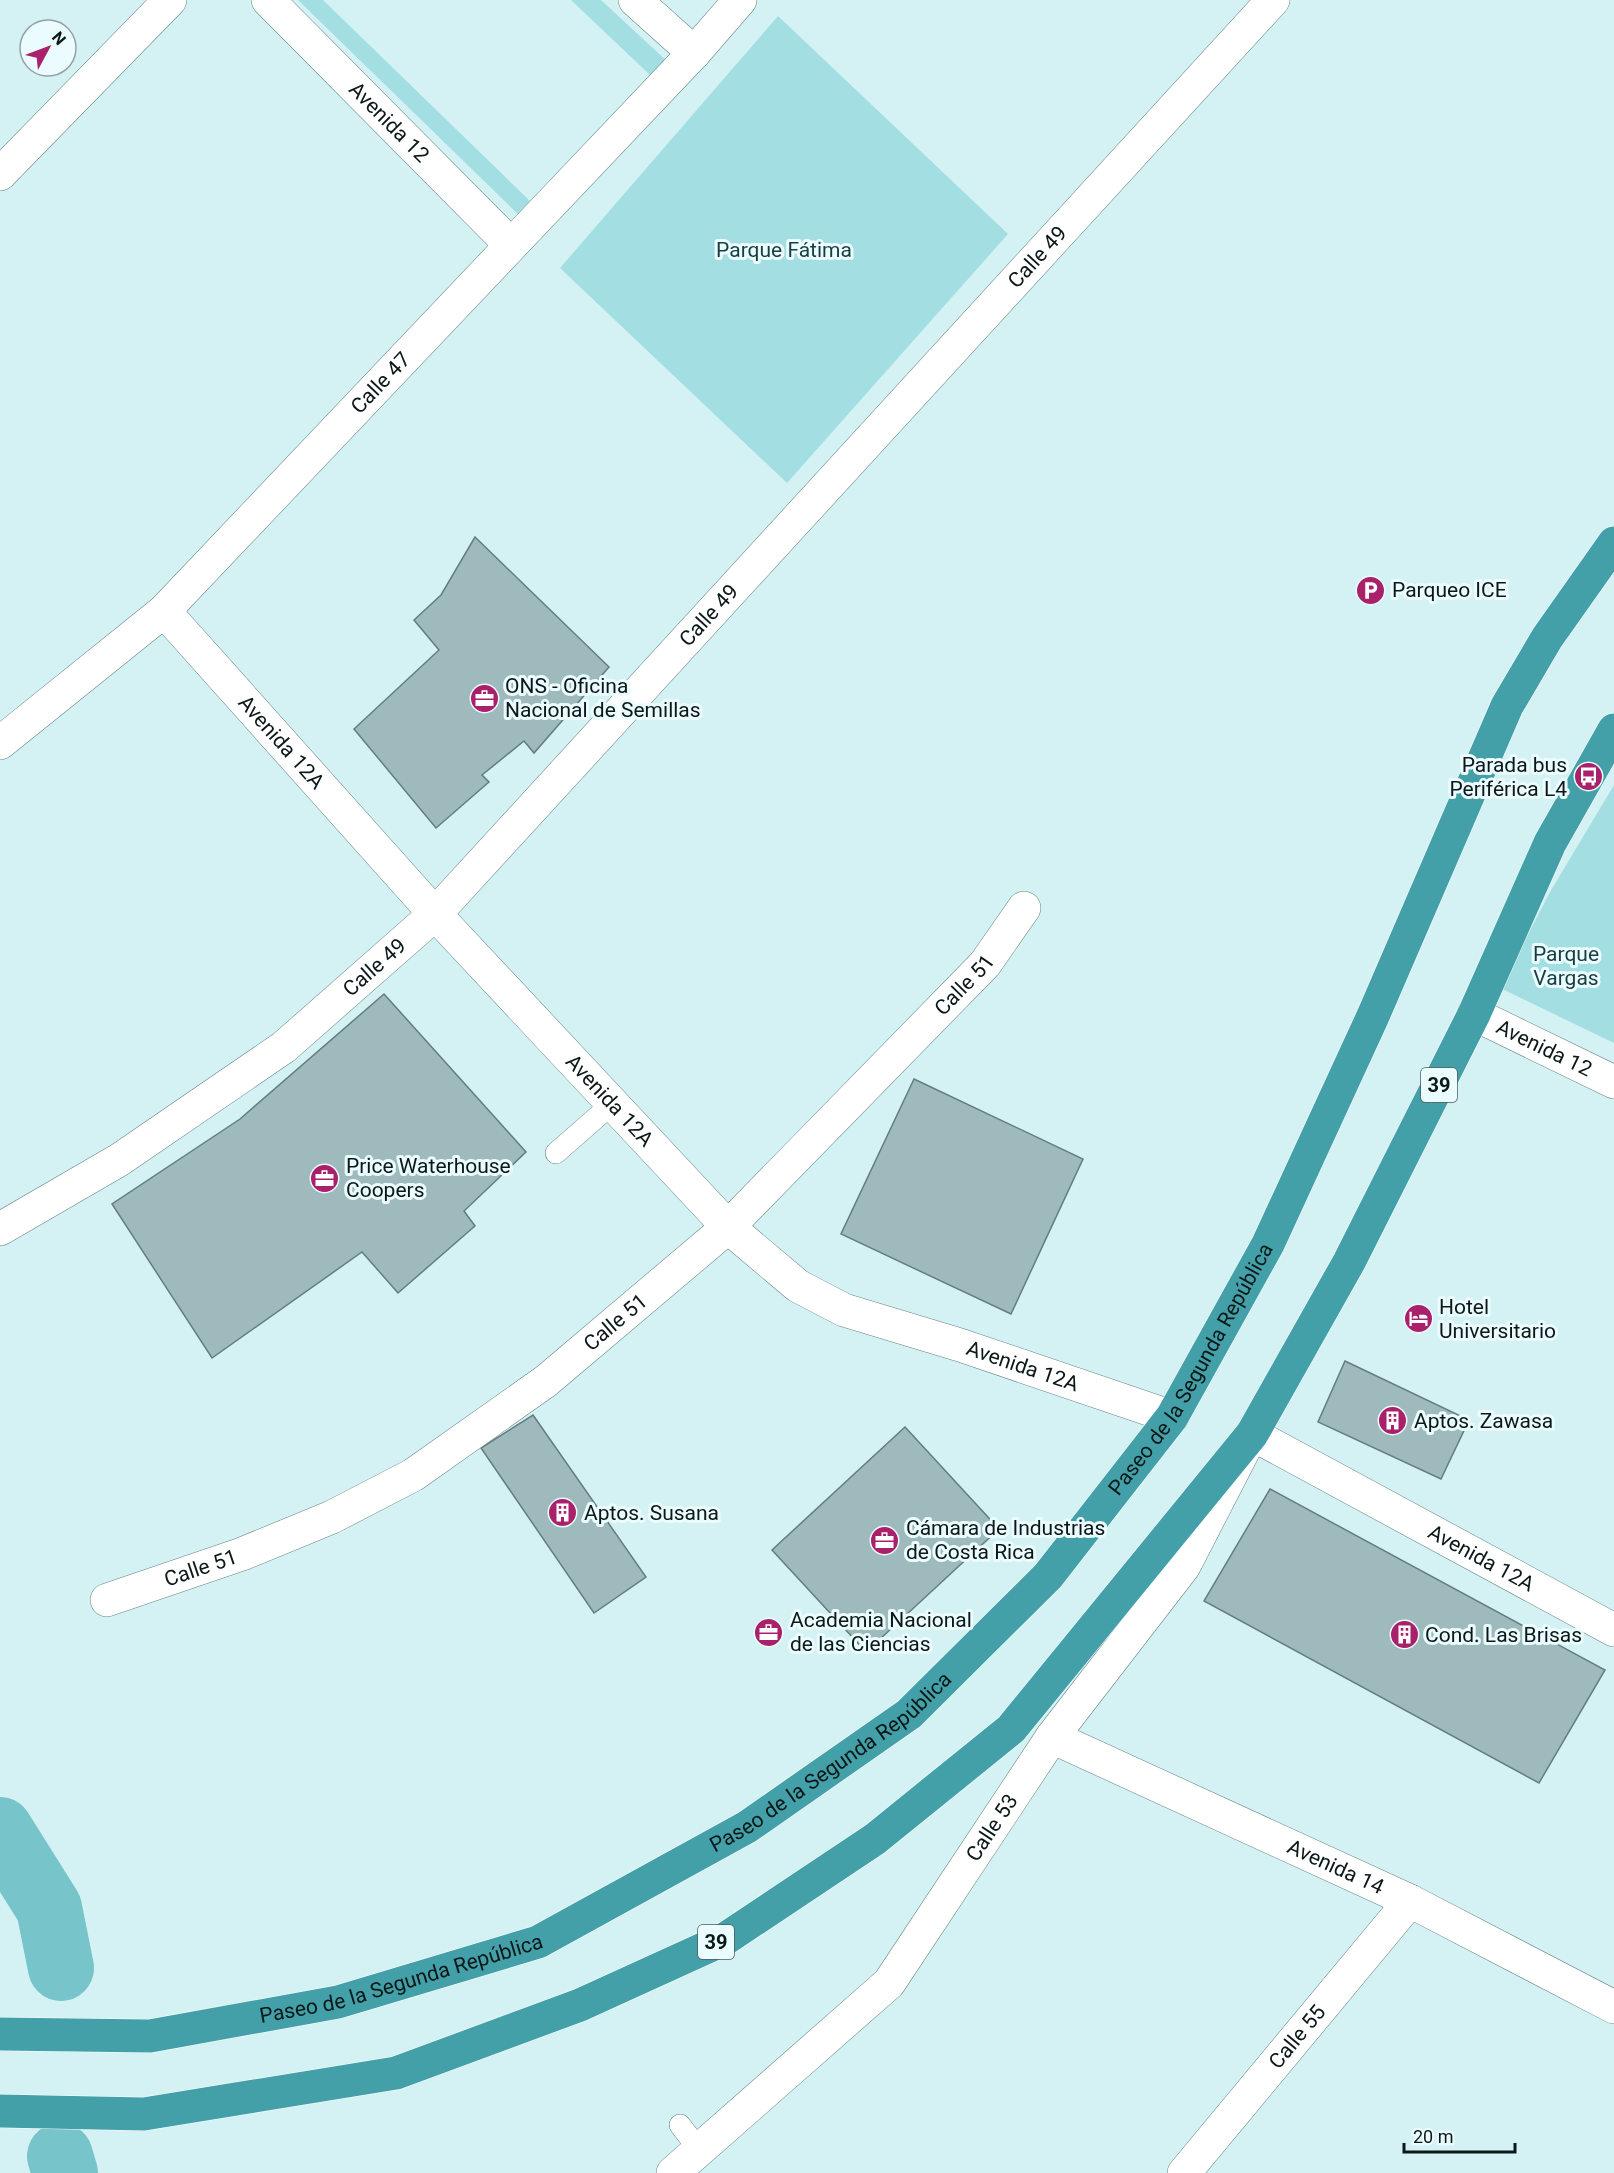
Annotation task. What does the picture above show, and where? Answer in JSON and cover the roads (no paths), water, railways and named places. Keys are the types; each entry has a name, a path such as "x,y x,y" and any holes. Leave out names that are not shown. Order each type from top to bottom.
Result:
{"highway":[{"name":"Paseo de la Segunda República","path":"0,2034 150,2036 338,2002 538,1942 747,1827 909,1714 1048,1576 1172,1417 1268,1244 1373,1016 1507,706 1548,638 1614,543"},
{"name":"39","path":"0,2111 144,2114 396,2073 580,2005 725,1939 875,1839 1011,1729 1252,1434 1349,1262 1474,1014 1550,843 1614,730"}],"street":[{"path":"0,174 170,0"},
{"name":"Avenida 12","path":"268,0 511,245"},
{"path":"635,0 694,53"},
{"name":"Calle 47","path":"0,743 164,611 694,53 740,0"},
{"name":"Calle 49","path":"0,1229 119,1160 284,1047 435,914 1273,0"},
{"name":"Avenida 12A","path":"164,611 435,914 728,1227 798,1286 844,1310 960,1345 1172,1417"},
{"name":"Calle 51","path":"107,1600 242,1554 332,1517 412,1475 546,1381 728,1227 985,964 1024,908"},
{"name":"Avenida 12","path":"1474,1014 1614,1082"},
{"name":"Avenida 12A","path":"1252,1434 1614,1630"},
{"name":"Calle 53","path":"673,2173 889,1983 1052,1737 1184,1566 1252,1434"},
{"name":"Avenida 14","path":"1052,1737 1410,1901 1614,2007"},
{"name":"Calle 55","path":"1184,2173 1410,1901"}],"lane":[{"path":"556,1153 613,1103"},
{"path":"680,2125 700,2151"}],"waterway":[{"path":"0,1830 49,1908 61,1968"},
{"path":"60,2156 65,2173"}],"place":[{"name":"Parqueo ICE","path":"1371,590"},
{"name":"ONS - Oficina Nacional de Semillas","path":"484,698"},
{"name":"Parada bus Periférica L4","path":"1588,777"},
{"name":"Price Waterhouse Coopers","path":"325,1178"},
{"name":"Hotel Universitario","path":"1418,1319"},
{"name":"Aptos. Zawasa","path":"1393,1421"},
{"name":"Aptos. Susana","path":"563,1513"},
{"name":"Cámara de Industrias de Costa Rica","path":"885,1540"},
{"name":"Academia Nacional de las Ciencias","path":"769,1632"},
{"name":"Cond. Las Brisas","path":"1404,1635"}],"park label":[{"name":"Parque Fátima","path":"784,250"},
{"name":"Parque Vargas","path":"1566,966"}]}
